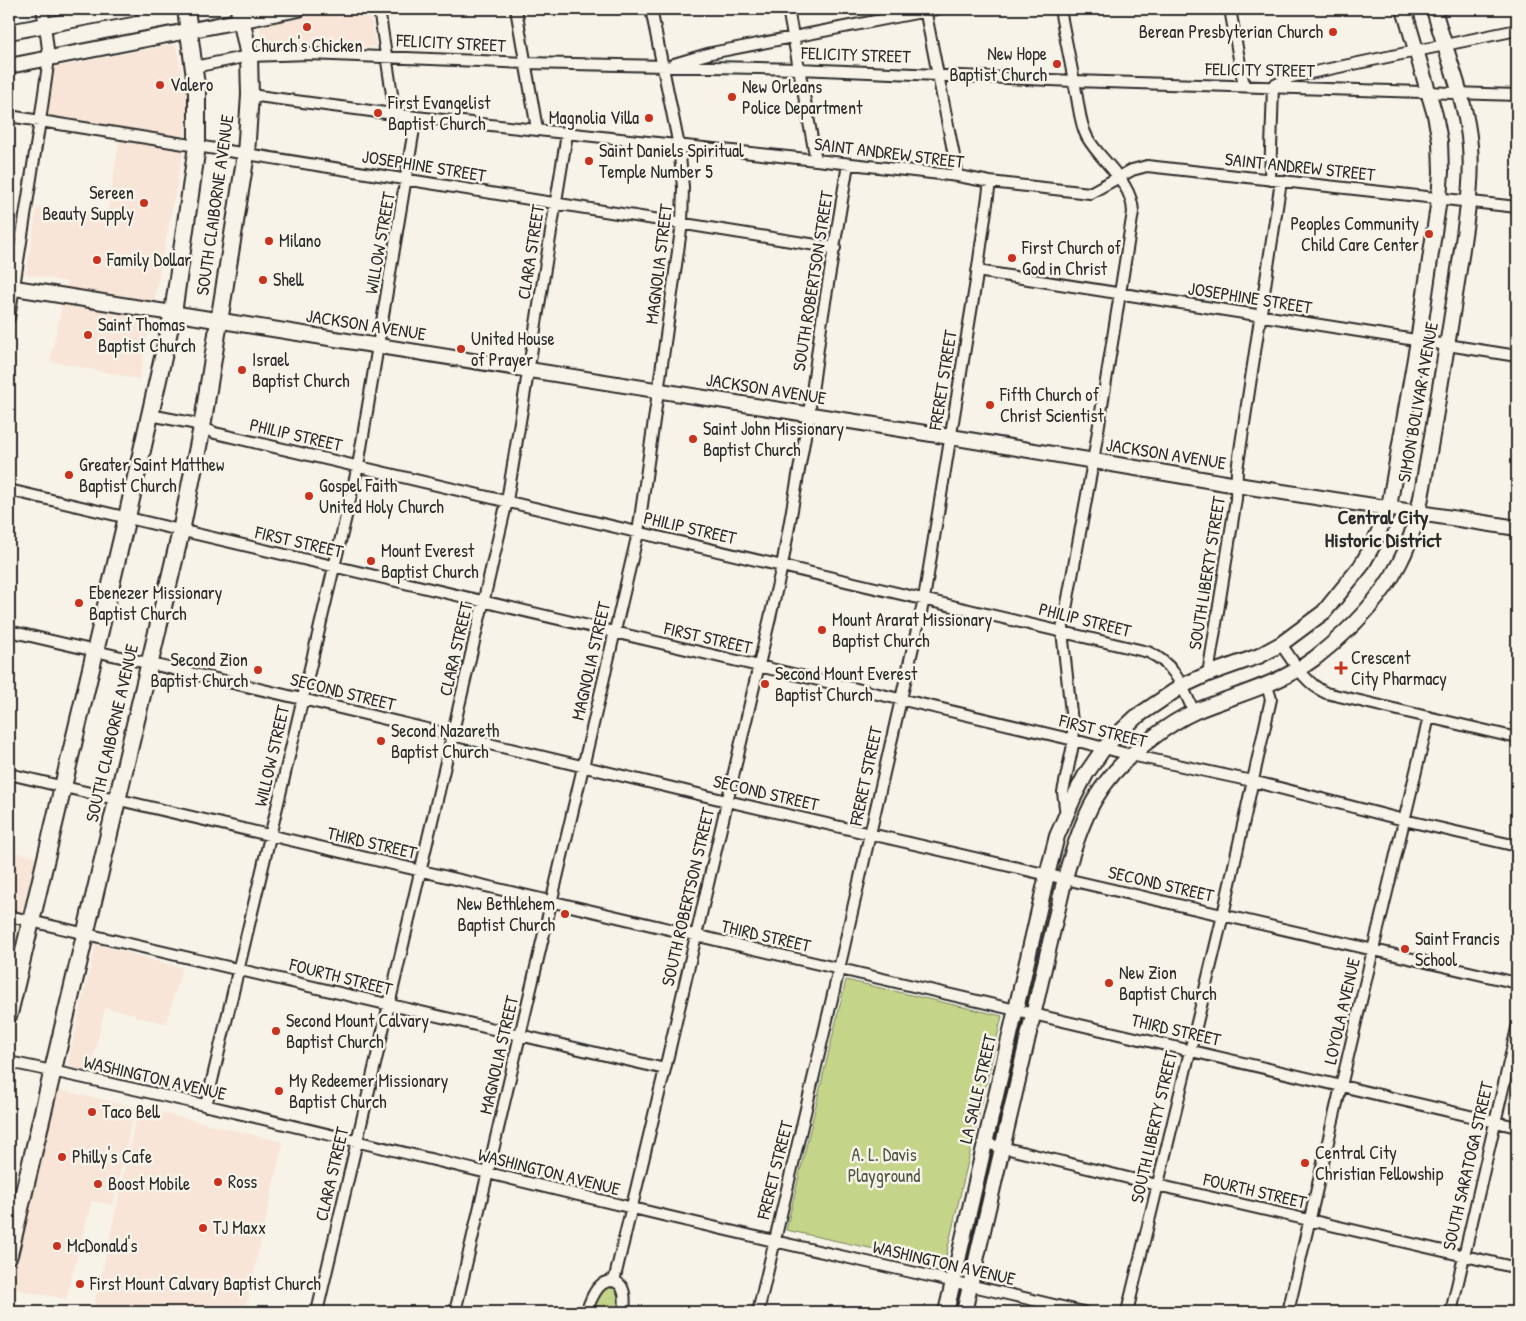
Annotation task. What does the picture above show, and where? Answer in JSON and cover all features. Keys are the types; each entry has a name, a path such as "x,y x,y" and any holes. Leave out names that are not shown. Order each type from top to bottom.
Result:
{"main road":[{"name":"SOUTH CLAIBORNE AVENUE","path":"9,1014 128,517 173,313 198,146 194,68 186,9"},
{"name":"SOUTH CLAIBORNE AVENUE","path":"9,1255 181,531 202,427 246,154 250,95 249,56 240,15"}],"street":[{"path":"9,318 12,287 49,58 42,9"},
{"path":"9,32 131,9"},
{"path":"9,66 190,31 240,15 299,9"},
{"path":"379,9 395,114"},
{"path":"516,9 537,130"},
{"name":"MAGNOLIA STREET","path":"455,1312 638,533 682,223 683,187 679,146 652,9"},
{"path":"788,9 816,160"},
{"path":"664,67 711,53 937,9"},
{"path":"1060,9 1083,128 1129,194 1133,212 1093,462 1062,631 1074,740 1063,792 1066,816"},
{"path":"1230,9 1244,86"},
{"name":"SIMON BOLIVAR AVENUE","path":"1047,875 1066,816 1086,774 1104,748 1136,717 1182,686 1208,674 1259,656 1281,644 1324,612 1361,566 1374,543 1389,507 1418,341 1439,199 1441,172 1440,141 1404,9"},
{"name":"SIMON BOLIVAR AVENUE","path":"1065,878 1080,827 1090,806 1103,784 1131,755 1158,734 1194,712 1267,686 1299,670 1344,633 1380,594 1399,565 1419,512 1469,203 1470,151 1467,119 1461,93 1434,9"},
{"path":"925,10 958,176"},
{"path":"1270,180 1273,86 1291,77 1517,30"},
{"name":"FELICITY STREET","path":"194,68 249,56 309,54 526,63 799,69 1074,81 1517,95"},
{"name":"SAINT ANDREW STREET","path":"250,95 416,117 958,176 990,182 1090,193 1132,170 1147,166 1517,208"},
{"name":"JOSEPHINE STREET","path":"9,116 835,248"},
{"name":"WILLOW STREET","path":"206,1106 358,466 416,117"},
{"name":"CLARA STREET","path":"317,1312 508,501 567,134"},
{"name":"SOUTH ROBERTSON STREET","path":"614,1282 782,566 848,164"},
{"name":"SOUTH LIBERTY STREET","path":"1208,674 1236,500 1236,470 1281,181"},
{"name":"FRERET STREET","path":"758,1312 840,969 924,599 990,182"},
{"name":"JOSEPHINE STREET","path":"977,271 1517,356"},
{"name":"JACKSON AVENUE","path":"12,287 951,437 1236,485 1517,528"},
{"name":"PHILIP STREET","path":"150,415 192,423 216,433 1148,652 1158,656 1176,673 1194,712"},
{"name":"FIRST STREET","path":"9,490 1131,755 1252,781 1404,820 1517,846"},
{"name":"SECOND STREET","path":"9,631 727,801 870,832 1047,875 1517,983"},
{"path":"1281,644 1299,670 1315,688 1326,693 1517,738"},
{"name":"SOUTH LIBERTY STREET","path":"1127,1312 1223,914 1271,699 1267,686"},
{"name":"LOYOLA AVENUE","path":"1288,1312 1429,717"},
{"name":"THIRD STREET","path":"9,774 421,872 1190,1049 1517,1127"},
{"name":"LA SALLE STREET","path":"946,1312 1047,875"},
{"name":"LA SALLE STREET","path":"964,1312 1065,878"},
{"name":"FOURTH STREET","path":"9,916 665,1069"},
{"name":"SOUTH SARATOGA STREET","path":"1451,1312 1517,1028"},
{"name":"WASHINGTON AVENUE","path":"9,1062 357,1140 488,1174 774,1242 953,1281 1083,1312"},
{"name":"FOURTH STREET","path":"985,1143 1157,1185 1517,1268"},
{"path":"586,1312 596,1290 602,1284 614,1282 623,1290 624,1312"}],"shaded area":[{"path":"346,9 369,9 376,47 262,46 259,22"},
{"path":"175,44 188,96 186,137 139,379 50,361 67,282 26,274 37,208 107,216 121,129 45,117 50,68"},
{"path":"9,850 36,857 9,966"},
{"path":"96,944 182,968 166,1023 135,1017 135,1014 105,1008 90,1072 67,1066"},
{"path":"54,1089 135,1107 113,1205 92,1201 66,1299 9,1288"},
{"path":"138,1107 283,1142 245,1312 92,1312"},
{"path":"11,1303 52,1312 9,1312"}],"green space":[{"name":"A. L. Davis Playground","path":"846,980 1002,1016 944,1264 786,1230"},
{"path":"607,1287 615,1289 619,1300 619,1312 592,1312 600,1293"}],"place":[{"name":"Church's Chicken","path":"307,27"},
{"name":"Berean Presbyterian Church","path":"1333,32"},
{"name":"New Hope Baptist Church","path":"1057,64"},
{"name":"Valero","path":"160,85"},
{"name":"New Orleans Police Department","path":"732,97"},
{"name":"First Evangelist Baptist Church","path":"378,113"},
{"name":"Magnolia Villa","path":"649,118"},
{"name":"Saint Daniels Spiritual Temple Number 5","path":"589,161"},
{"name":"Sereen Beauty Supply","path":"144,203"},
{"name":"Peoples Community Child Care Center","path":"1429,234"},
{"name":"Milano","path":"269,241"},
{"name":"First Church of God in Christ","path":"1012,258"},
{"name":"Family Dollar","path":"97,260"},
{"name":"Shell","path":"263,280"},
{"name":"Saint Thomas Baptist Church","path":"88,335"},
{"name":"United House of Prayer","path":"461,349"},
{"name":"Israel Baptist Church","path":"242,370"},
{"name":"Fifth Church of Christ Scientist","path":"990,405"},
{"name":"Saint John Missionary Baptist Church","path":"693,439"},
{"name":"Greater Saint Matthew Baptist Church","path":"69,475"},
{"name":"Gospel Faith United Holy Church","path":"309,496"},
{"name":"Mount Everest Baptist Church","path":"371,561"},
{"name":"Ebenezer Missionary Baptist Church","path":"79,603"},
{"name":"Mount Ararat Missionary Baptist Church","path":"822,630"},
{"name":"Crescent City Pharmacy","path":"1341,668"},
{"name":"Second Zion Baptist Church","path":"258,670"},
{"name":"Second Mount Everest Baptist Church","path":"765,684"},
{"name":"Second Nazareth Baptist Church","path":"381,741"},
{"name":"New Bethlehem Baptist Church","path":"565,914"},
{"name":"Saint Francis School","path":"1405,949"},
{"name":"New Zion Baptist Church","path":"1109,983"},
{"name":"Second Mount Calvary Baptist Church","path":"276,1031"},
{"name":"My Redeemer Missionary Baptist Church","path":"279,1091"},
{"name":"Taco Bell","path":"92,1112"},
{"name":"Philly's Cafe","path":"62,1157"},
{"name":"Central City Christian Fellowship","path":"1305,1163"},
{"name":"Ross","path":"218,1182"},
{"name":"Boost Mobile","path":"98,1184"},
{"name":"TJ Maxx","path":"203,1228"},
{"name":"McDonald's","path":"57,1246"},
{"name":"First Mount Calvary Baptist Church","path":"80,1284"}],"district":[{"name":"Central City Historic District","path":"1383,528"}]}
